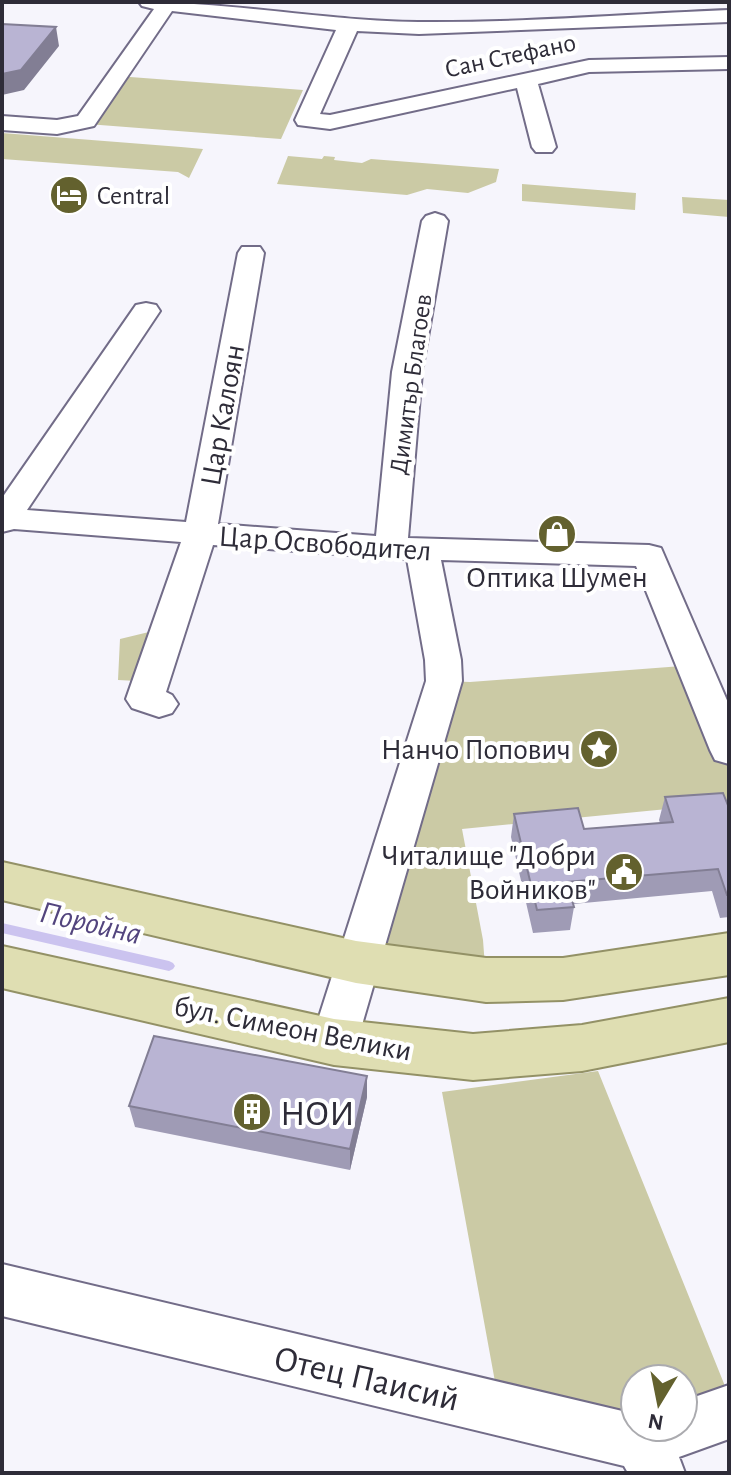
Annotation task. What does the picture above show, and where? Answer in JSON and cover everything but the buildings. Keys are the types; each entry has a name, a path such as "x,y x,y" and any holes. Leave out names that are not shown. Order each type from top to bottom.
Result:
{"main road":[{"path":"2,881 356,962 486,980 563,979 729,954"},
{"name":"бул. Симеон Велики","path":"2,967 334,1042 473,1057 582,1048 729,1020"}],"street":[{"path":"321,23 339,2"},
{"path":"2,123 57,127 78,124 93,113 158,3 321,23 462,28 727,17"},
{"name":"Сан Стефано","path":"349,25 306,120 330,122 589,66 615,63 729,63"},
{"path":"526,80 544,147"},
{"name":"Димитър Благоев","path":"334,1042 444,681 443,660 406,549 407,372 435,221"},
{"name":"Цар Калоян","path":"159,704 145,699 200,535 251,253"},
{"path":"3,520 146,311"},
{"name":"Цар Освободител","path":"3,520 406,549 649,556 729,750"},
{"name":"Отец Паисий","path":"2,1290 649,1458 729,1412"}],"green space":[{"path":"117,76 303,90 281,139 87,124"},
{"path":"2,133 203,149 189,178 178,172 2,159"},
{"path":"288,156 335,157 334,160 362,163 371,159 499,169 496,182 468,193 427,189 407,195 277,184"},
{"path":"522,184 636,193 635,210 522,201"},
{"path":"682,197 729,200 729,217 683,213"},
{"path":"153,631 137,681 118,680 120,639"},
{"path":"695,665 729,750 729,803 462,829 483,940 486,980 356,962 444,681 470,682"},
{"path":"598,1071 729,1396 729,1412 699,1423 699,1363 619,1363 619,1437 500,1409 442,1092"}],"waterway":[{"name":"Поройна","path":"2,928 169,966"}],"place":[{"name":"Central","path":"69,195"},
{"name":"Оптика Шумен","path":"557,534"},
{"name":"Нанчо Попович","path":"599,749"},
{"name":"Читалище \"Добри Войников\"","path":"624,872"},
{"name":"НОИ","path":"252,1112"}]}
